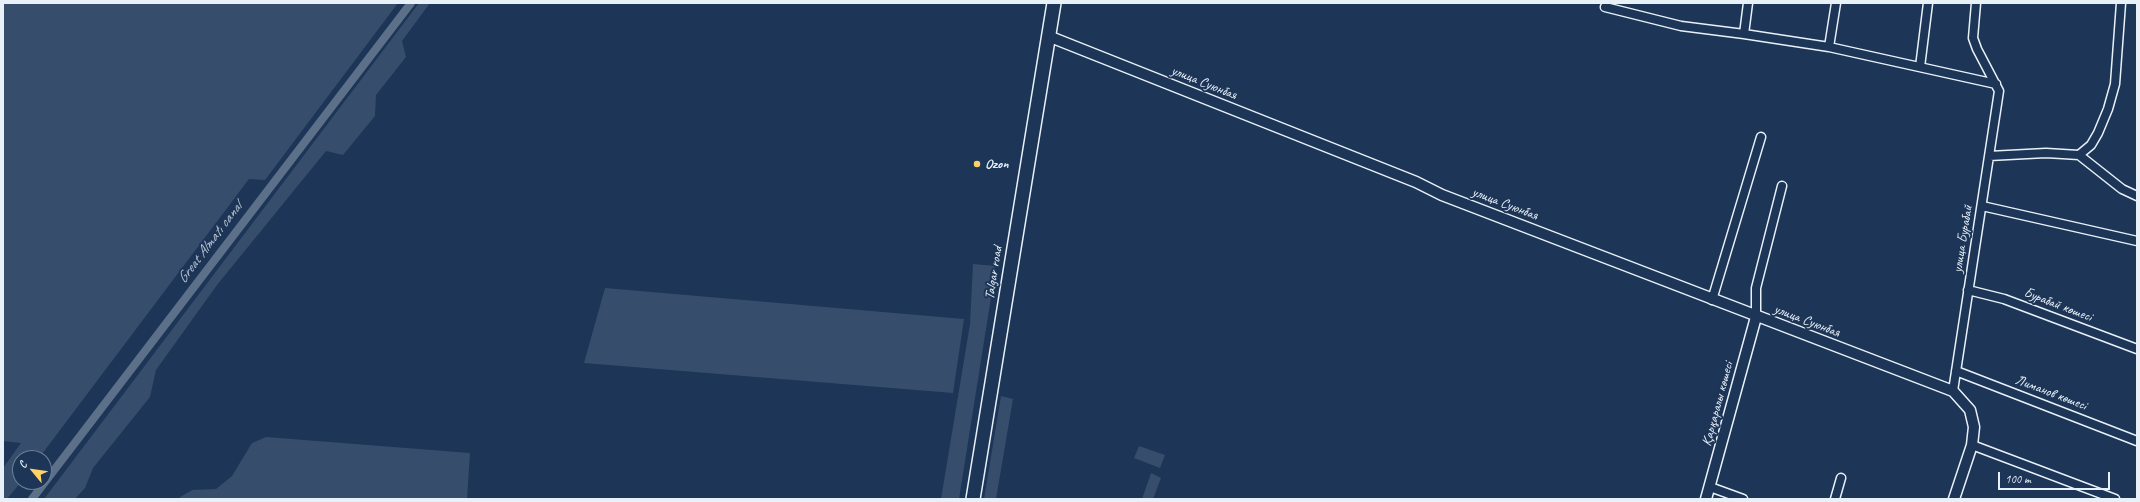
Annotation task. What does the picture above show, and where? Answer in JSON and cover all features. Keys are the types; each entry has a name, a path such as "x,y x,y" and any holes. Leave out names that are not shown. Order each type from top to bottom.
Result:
{"main road":[{"path":"973,499 1054,3"}],"street":[{"path":"1744,34 1748,3"},
{"path":"1829,47 1836,3"},
{"path":"1920,67 1928,3"},
{"path":"1976,3 1973,38 1977,49 1998,88"},
{"path":"2079,155 2091,145 2098,133 2115,84 2121,3"},
{"path":"1605,7 1681,26 1829,47 1920,67 1998,88"},
{"name":"улица Суюнбая","path":"1048,36 1409,179 1442,195 1756,317 1953,391"},
{"name":"улица Бурабай","path":"1953,391 1982,206 1998,88"},
{"path":"1712,300 1761,137"},
{"path":"1989,156 2046,153 2079,155 2092,167 2122,189 2137,196"},
{"path":"1756,317 1756,288 1782,186"},
{"path":"1982,206 2137,241"},
{"name":"Бурабай көшесі","path":"1968,290 2004,299 2137,350"},
{"name":"Қарқаралы көшесі","path":"1706,499 1756,317"},
{"name":"Лиманов көшесі","path":"1956,370 2137,440"},
{"path":"1953,391 1970,410 1974,427 1972,445 1957,498"},
{"path":"1972,445 2115,499"},
{"path":"1835,499 1841,478"},
{"path":"1710,487 1743,499"}],"shaded area":[{"path":"3,3 398,3 265,180 249,179 45,450 16,450 21,443 3,441"},
{"path":"419,3 430,3 402,41 406,57 376,95 375,116 343,155 326,151 217,285 156,370 150,397 93,468 85,488 75,499 44,499"},
{"path":"973,264 996,266 959,499 941,499 970,324"},
{"path":"605,288 964,319 953,393 584,363"},
{"path":"1001,396 1013,399 996,499 984,499"},
{"path":"266,437 470,453 467,499 177,499 192,490 216,489 232,476 252,443"},
{"path":"1139,446 1165,455 1160,468 1134,458"},
{"path":"12,456 12,490 14,490 7,499 3,499 3,468"},
{"path":"1151,473 1161,478 1153,499 1142,499"}],"waterway":[{"name":"Great Almatı canal","path":"32,499 411,3"}],"place":[{"name":"Ozon","path":"977,164"}]}
